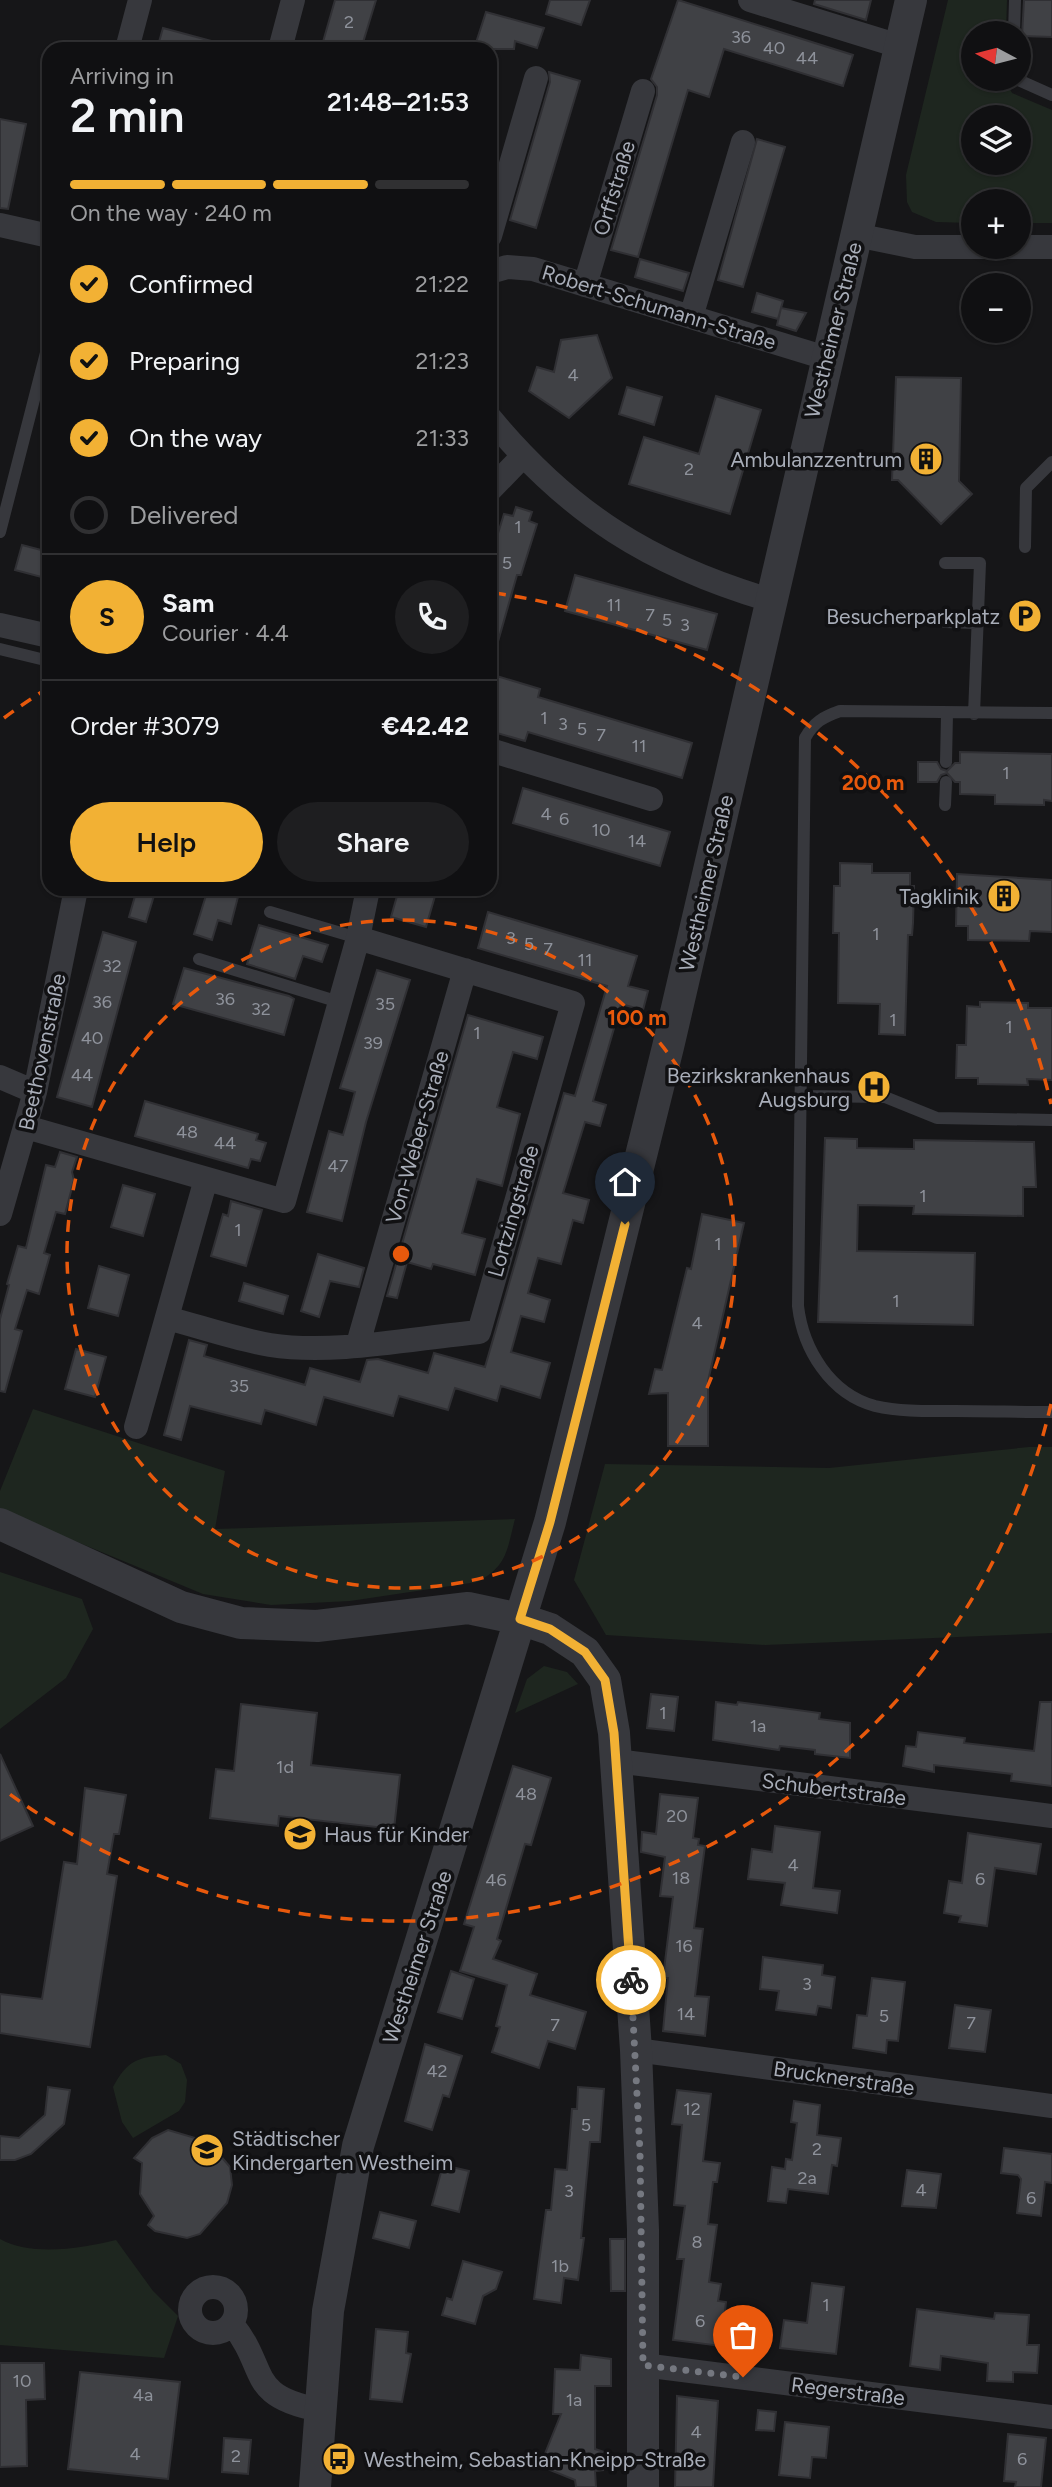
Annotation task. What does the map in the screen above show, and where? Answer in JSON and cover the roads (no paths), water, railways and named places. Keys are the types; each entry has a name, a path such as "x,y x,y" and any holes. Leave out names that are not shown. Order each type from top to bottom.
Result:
{"street":[{"path":"129,42 140,0"},
{"path":"282,42 293,0"},
{"path":"750,0 899,47"},
{"name":"Westheimer Straße","path":"315,2487 333,2274 358,2146 550,1522 613,1275 911,0"},
{"path":"497,212 536,78"},
{"name":"Orffstraße","path":"585,285 643,91"},
{"path":"691,317 743,142"},
{"path":"0,225 42,234"},
{"path":"856,235 915,247 1052,247"},
{"name":"Robert-Schumann-Straße","path":"497,265 520,267 585,285 826,358"},
{"path":"497,427 522,457 578,508 607,528 707,579 770,600"},
{"path":"497,483 522,457"},
{"path":"0,625 42,634"},
{"path":"497,752 651,799"},
{"name":"Beethovenstraße","path":"0,1214 35,1092 75,896"},
{"path":"26,1126 284,1202 358,939 367,896"},
{"name":"Lortzingstraße","path":"167,1318 271,1345 323,1348 479,1332 573,1003 358,939"},
{"name":"Von-Weber-Straße","path":"358,1344 465,971"},
{"path":"0,1077 35,1092"},
{"path":"136,1427 206,1179"},
{"path":"0,1524 181,1607 241,1623 317,1626 468,1608 520,1619 550,1629 585,1652 605,1680 616,1762 636,2050 643,2230 643,2487"},
{"name":"Schubertstraße","path":"616,1762 1052,1816"},
{"name":"Brucknerstraße","path":"636,2050 1052,2106"},
{"path":"232,2324 269,2389 292,2404 320,2410"},
{"name":"Regerstraße","path":"643,2365 1052,2417"}],"lane":[{"path":"1014,21 1015,0"},
{"path":"1031,86 1052,95"},
{"path":"0,532 42,368"},
{"path":"1025,547 1026,488 1052,461"},
{"path":"945,563 980,563 974,714"},
{"path":"945,622 977,623"},
{"path":"0,649 42,659"},
{"path":"1052,713 840,712 824,716 813,726 806,738 798,1306 800,1327 819,1365 844,1390 874,1405 916,1410 1052,1412"},
{"path":"946,762 947,714"},
{"path":"945,805 946,782"},
{"path":"270,912 358,939"},
{"path":"199,959 339,1002"},
{"path":"802,1096 885,1097 937,1118 1052,1120"}],"place":[{"name":"Ambulanzzentrum","path":"926,459"},
{"name":"Besucherparkplatz","path":"1025,616"},
{"name":"Tagklinik","path":"1004,896"},
{"name":"Bezirkskrankenhaus Augsburg","path":"874,1087"},
{"name":"Haus für Kinder","path":"300,1834"},
{"name":"Städtischer Kindergarten Westheim","path":"207,2150"},
{"name":"Westheim, Sebastian-Kneipp-Straße","path":"339,2459"}]}
